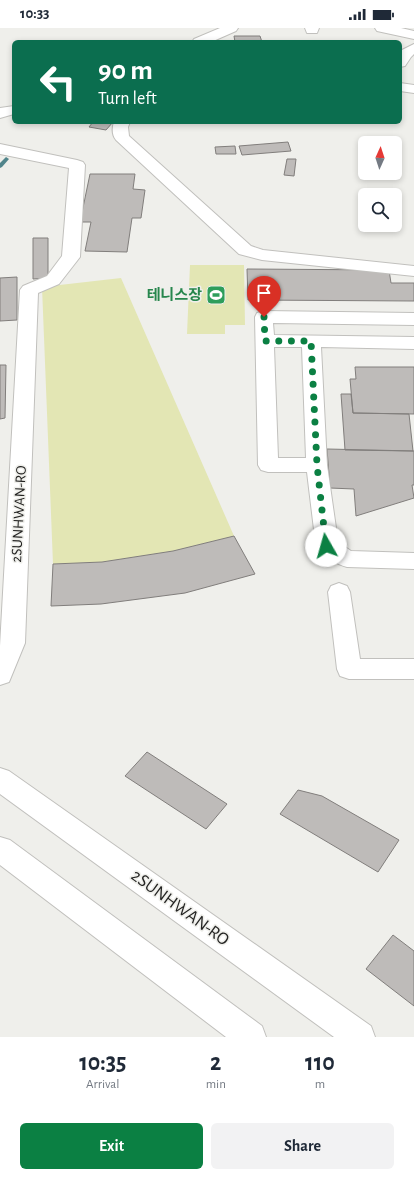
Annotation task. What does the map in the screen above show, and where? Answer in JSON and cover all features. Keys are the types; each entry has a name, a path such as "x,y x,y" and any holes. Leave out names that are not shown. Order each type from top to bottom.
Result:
{"street":[{"path":"204,40 231,28"},
{"path":"382,28 414,35"},
{"path":"402,59 405,54 414,48"},
{"path":"402,88 414,89"},
{"path":"0,113 12,110"},
{"path":"121,124 121,137 227,235 246,250 262,255 414,271"},
{"name":"2SUNHWAN-RO","path":"0,149 56,160 77,166 71,257 53,280 30,290 12,643 0,675"},
{"path":"317,465 268,465 264,317 414,319"},
{"path":"330,318 332,342"},
{"path":"265,341 414,342"},
{"path":"311,341 317,465 326,546 347,559 414,561"},
{"path":"339,592 349,669 414,669"},
{"name":"2SUNHWAN-RO","path":"0,779 360,1037"},
{"path":"0,849 251,1037"}],"green space":[{"name":"테니스장","path":"190,265 244,265 245,325 225,325 225,334 187,334"},
{"path":"121,278 234,536 173,551 102,562 53,564 42,287"}],"building":[{"path":"234,36 260,36 261,40 235,40"},
{"path":"91,124 111,124 106,130 89,127"},
{"path":"288,142 291,151 242,155 239,146"},
{"path":"235,146 236,154 216,154 215,147"},
{"path":"287,159 296,159 294,176 284,175"},
{"path":"90,174 135,174 133,189 145,190 141,218 132,218 127,252 85,251 91,222 80,222"},
{"path":"33,238 48,238 48,278 33,279"},
{"path":"247,269 389,270 391,283 414,283 414,301 248,300"},
{"path":"17,277 17,320 0,321 0,278"},
{"path":"0,365 6,365 5,418 0,419"},
{"path":"355,367 414,367 414,414 353,413 350,379 356,379"},
{"path":"341,394 351,394 353,413 409,414 413,451 345,450"},
{"path":"327,449 414,451 414,485 412,485 414,498 356,516 354,489 330,488"},
{"path":"234,536 255,574 185,593 101,604 51,606 53,564 102,562 173,551"},
{"path":"147,752 227,804 206,829 125,776"},
{"path":"298,790 322,796 399,840 378,872 280,814"},
{"path":"393,935 414,951 414,1006 366,969"}],"waterway":[{"path":"0,166 6,159"}],"place":[{"name":"테니스장","path":"216,295"}],"route":[{"path":"264,317 265,341 311,341 317,465 326,546"}]}
